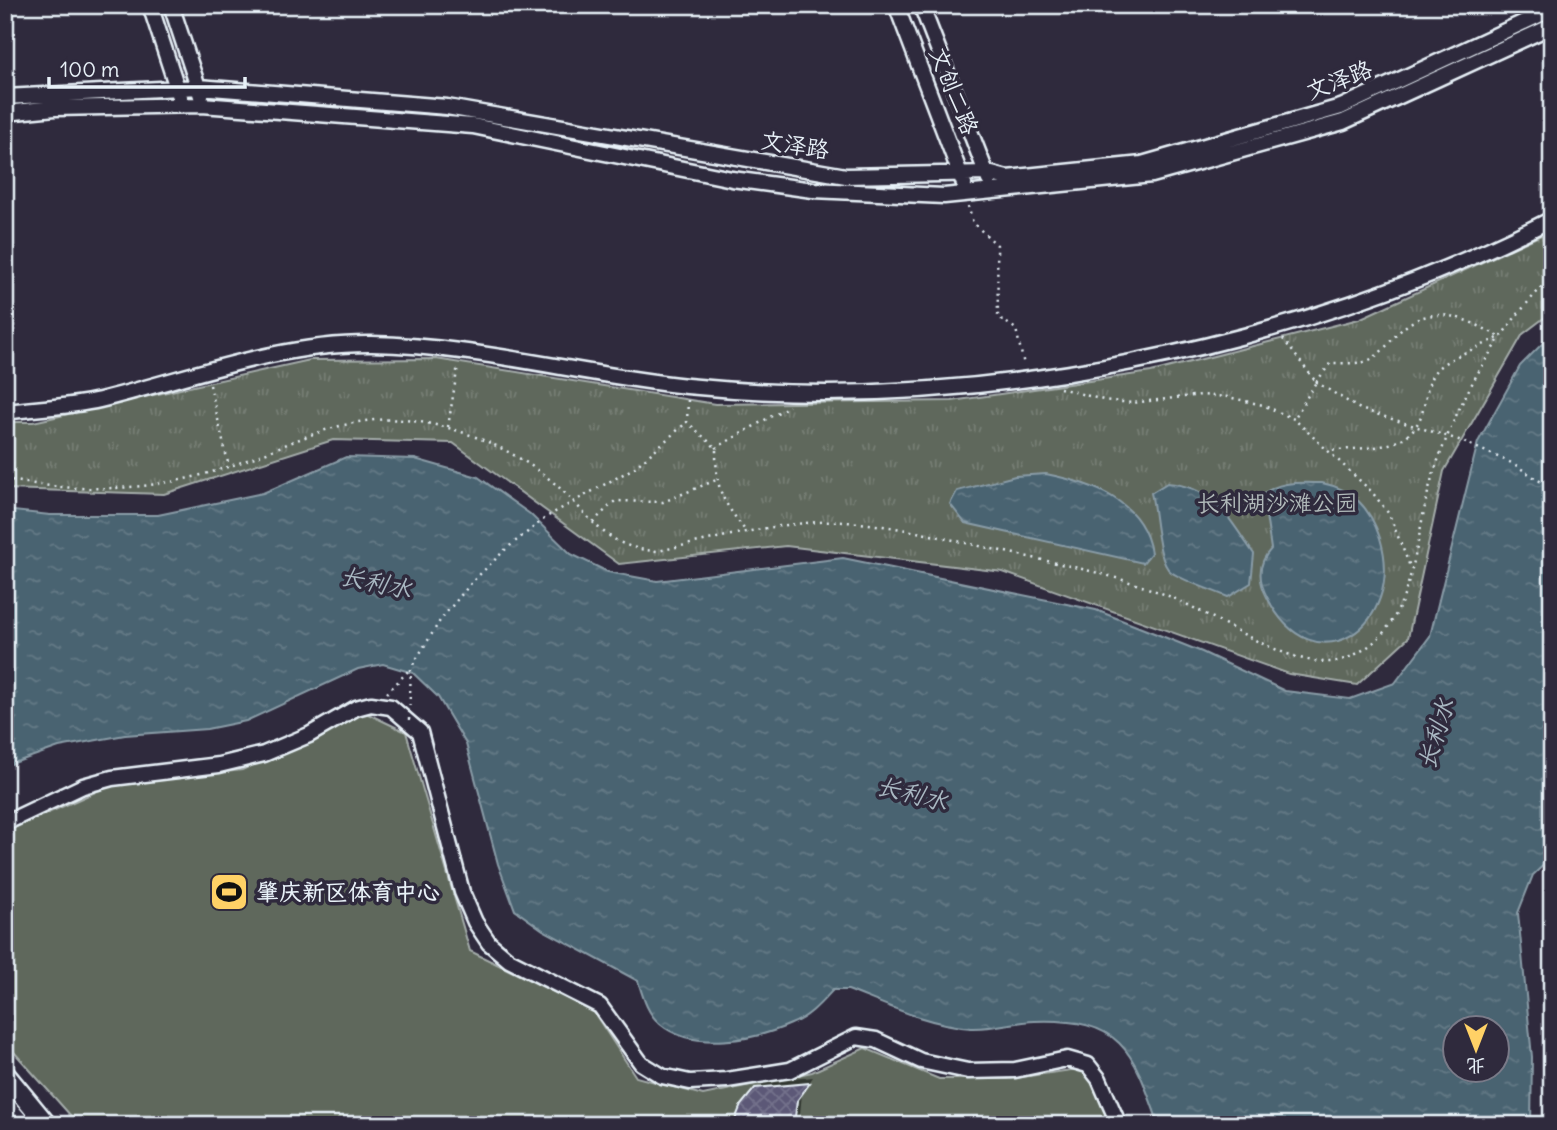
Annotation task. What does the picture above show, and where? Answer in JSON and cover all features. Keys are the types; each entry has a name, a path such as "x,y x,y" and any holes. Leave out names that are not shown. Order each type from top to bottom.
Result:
{"main road":[{"path":"5,1074 47,1125"},
{"path":"5,1105 22,1125"}],"street":[{"path":"150,5 182,106"},
{"path":"172,5 199,87 202,105"},
{"name":"文创二路","path":"896,5 963,176 965,194"},
{"name":"文创二路","path":"921,5 988,173 992,192"},
{"name":"文泽路","path":"5,113 55,107 202,105 473,126 732,180 813,190 944,197 1152,175 1343,122 1539,21 1551,10"},
{"name":"文泽路","path":"5,97 199,87 447,107 846,176 963,176 988,173 1007,178 1156,160 1341,107 1539,21"},
{"path":"5,412 95,401 207,370 305,349 369,344 461,351 689,386 814,391 932,389 1154,357 1275,328 1410,282 1552,219"},
{"path":"5,823 83,786 112,778 219,765 264,754 309,735 356,708 371,704 391,707 420,732 462,892 475,922 489,943 509,960 600,1006 641,1063 662,1076 690,1082 715,1081 790,1070 856,1037 876,1040 921,1061 968,1071 1015,1070 1067,1059 1088,1065 1099,1079 1119,1125"}],"path":[{"path":"965,194 973,223 997,245 998,317 1016,329 1021,340 1026,377"},
{"path":"5,478 57,487 108,488 164,484 229,467 311,432 347,423 385,419 448,427 517,456 549,478 613,541 639,551 659,551 747,533 823,522 942,538 1113,576 1167,595 1297,658 1328,663 1348,657 1372,644 1392,625 1411,569 1433,477 1470,383 1520,308 1552,277"},
{"path":"1294,419 1331,363 1365,361 1383,350 1409,323 1427,315 1445,313 1466,318 1500,337"},
{"path":"1275,328 1316,382 1360,409 1459,439 1514,464 1552,489"},
{"path":"1328,451 1397,443 1413,434 1423,411 1428,385 1438,368 1500,337"},
{"path":"448,427 461,351"},
{"path":"207,370 229,467"},
{"path":"1050,385 1103,400 1132,403 1201,395 1228,397 1263,405 1294,419 1373,492 1389,514 1411,569"},
{"path":"371,704 392,690 411,668 442,619 507,548 548,516 634,468 687,422 689,386"},
{"path":"716,448 792,404"},
{"path":"687,422 716,448 716,480 722,500 747,533"},
{"path":"593,522 615,501 663,502 716,480"},
{"path":"409,720 411,668"}],"green space":[{"name":"长利湖沙滩公园","path":"1552,230 1552,312 1523,334 1444,471 1408,638 1357,685 1289,674 1003,572 786,546 619,564 453,443 333,440 164,494 5,489 5,422 33,422 310,360 436,359 715,404 952,401 1151,372 1359,319"},
{"name":"肇庆新区体育中心","path":"364,712 406,732 470,951 593,1011 636,1077 703,1095 812,1072 865,1048 939,1079 1008,1079 1085,1068 1111,1125 79,1125 5,1042 5,832 111,785 242,770"}],"water":[{"name":"长利水","path":"1552,334 1552,857 1533,875 1518,913 1532,1057 1531,1125 1159,1125 1132,1059 1120,1044 1106,1033 1065,1022 1035,1021 979,1028 954,1026 908,1014 848,990 833,990 803,1018 760,1035 706,1041 674,1033 652,1015 638,981 543,930 515,910 498,864 466,744 438,697 413,673 383,664 358,669 246,721 207,729 125,735 59,747 5,766 5,510 50,515 158,515 263,493 346,457 415,459 478,477 530,514 571,554 608,572 657,581 843,558 1096,610 1202,652 1285,691 1350,699 1395,683 1430,636 1478,442 1520,366"},
{"path":"1046,474 1097,489 1126,507 1138,520 1146,535 1151,553 1143,563 965,523 950,504 957,491 1015,476"},
{"path":"1167,483 1197,491 1219,506 1254,554 1251,583 1228,597 1171,572 1166,566 1160,547 1151,493"},
{"path":"1322,483 1343,490 1365,509 1380,538 1385,570 1380,597 1368,620 1351,635 1330,642 1308,639 1286,625 1267,597 1260,572 1263,560 1271,549 1263,495 1283,485"}],"building":[{"path":"810,1083 797,1101 794,1125 733,1125 741,1105 755,1088"}],"place":[{"name":"肇庆新区体育中心","path":"229,892"}]}
